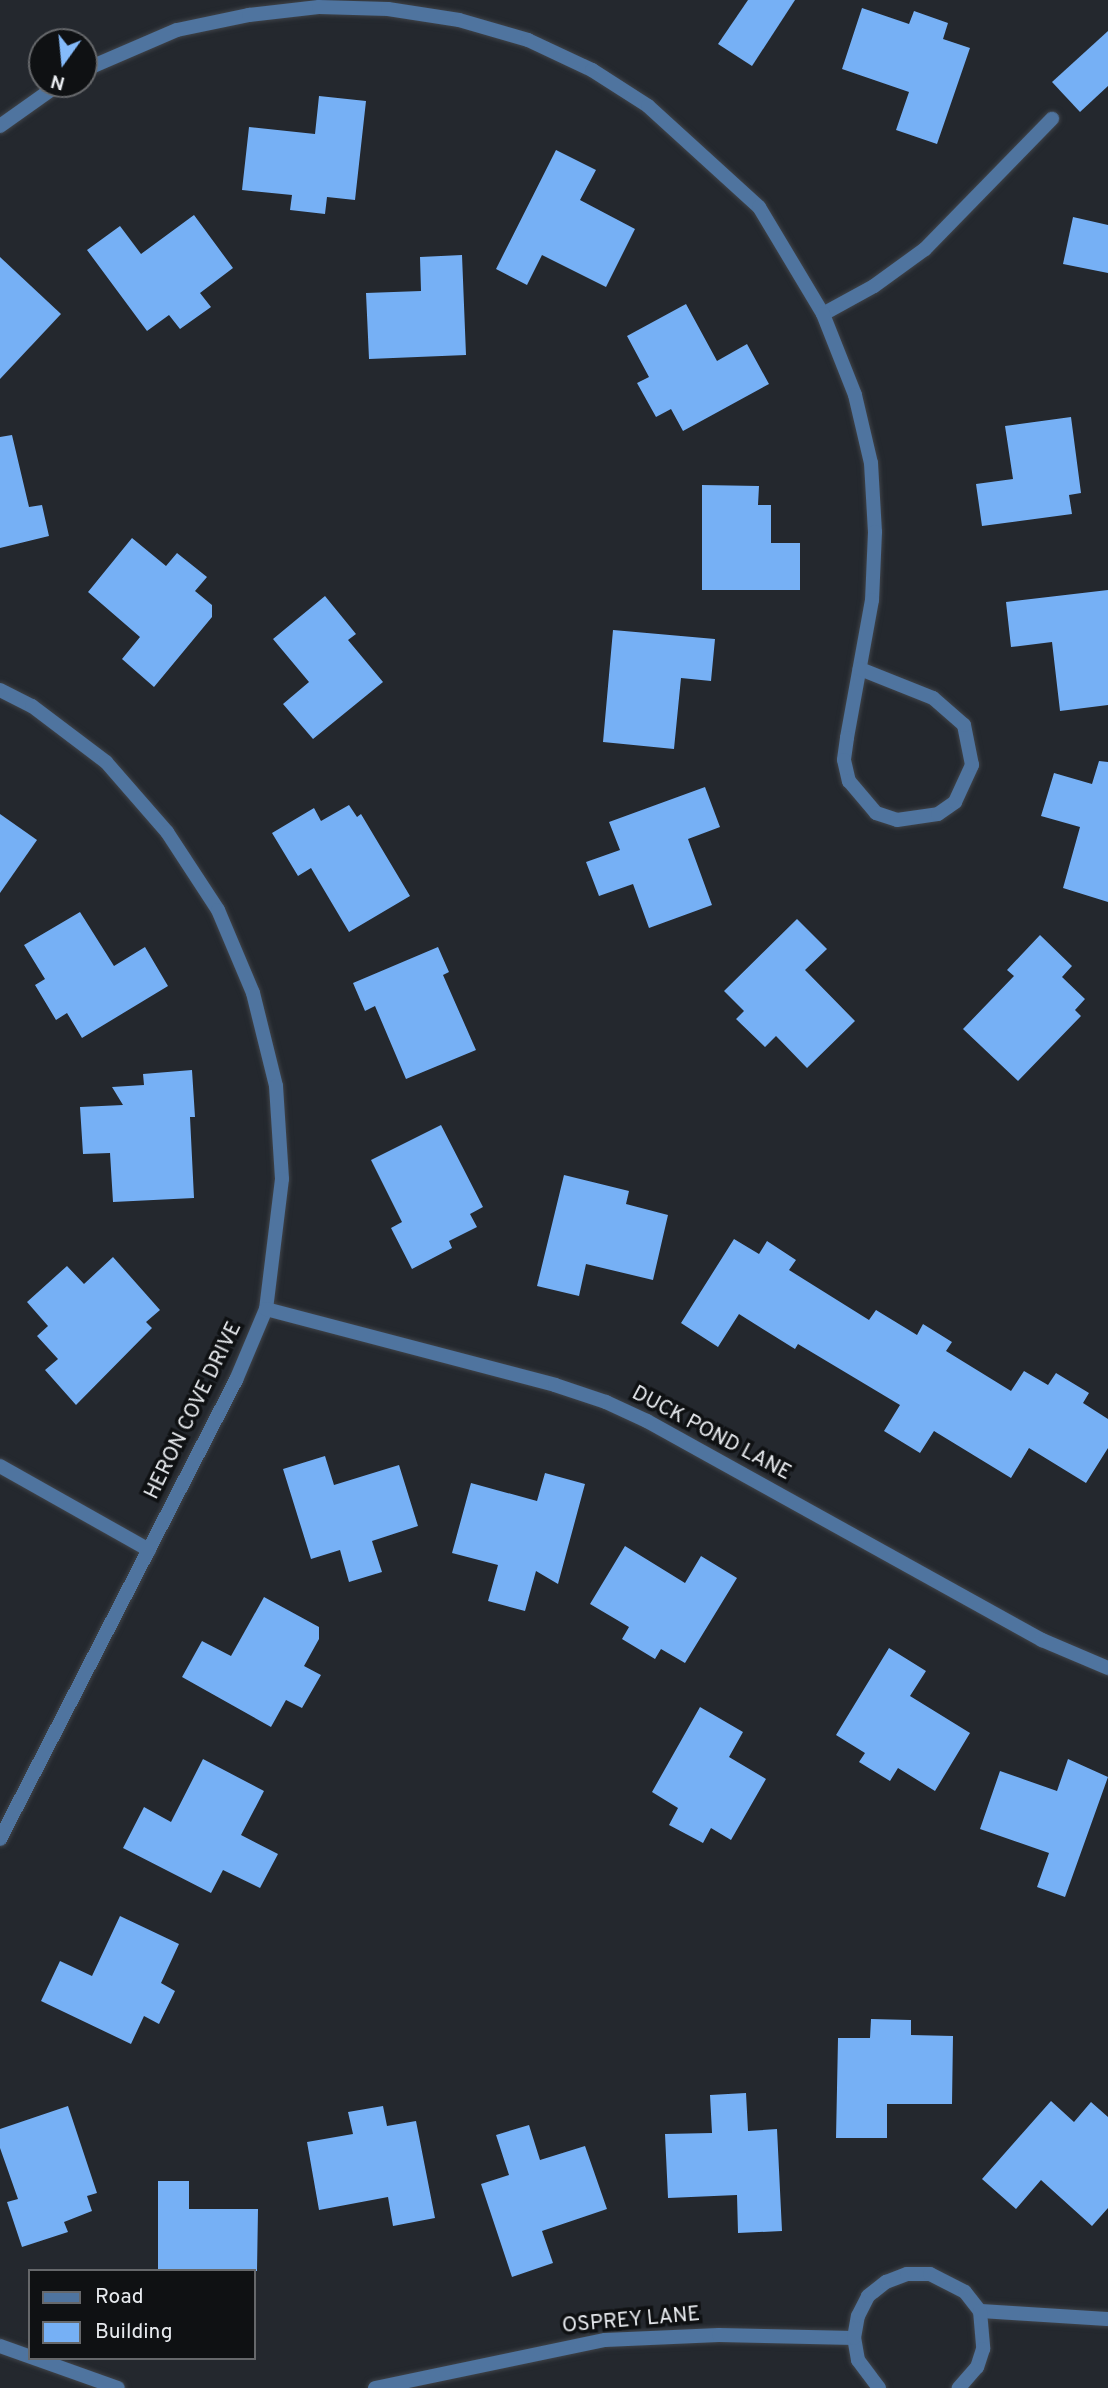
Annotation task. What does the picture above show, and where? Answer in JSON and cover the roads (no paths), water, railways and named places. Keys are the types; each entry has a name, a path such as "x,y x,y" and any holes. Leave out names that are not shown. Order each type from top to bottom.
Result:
{"street":[{"path":"98,65 177,30 249,15 319,7 414,6 528,40 592,70 648,106 760,208 822,314 855,395 870,463 872,600 860,669 845,760 849,781 876,813 897,820 938,814 955,802 972,765 964,724 933,698 860,669"},
{"path":"0,127 40,98"},
{"path":"822,314 874,286 925,248 1052,119"},
{"name":"HERON COVE DRIVE","path":"0,690 32,706 106,762 167,832 218,910 253,993 276,1086 282,1179 266,1309 236,1380 0,1839"},
{"name":"DUCK POND LANE","path":"266,1309 555,1385 606,1402 1042,1640 1108,1668"},
{"path":"0,1466 149,1550"},
{"path":"879,2388 858,2360 854,2338 858,2316 868,2296 886,2282 907,2274 929,2274 949,2280 980,2311 983,2349 977,2367 959,2388"},
{"path":"980,2311 1108,2319"},
{"name":"OSPREY LANE","path":"374,2388 606,2340 719,2335 854,2338"},
{"path":"0,2346 28,2356"},
{"path":"39,2360 118,2388"}]}
